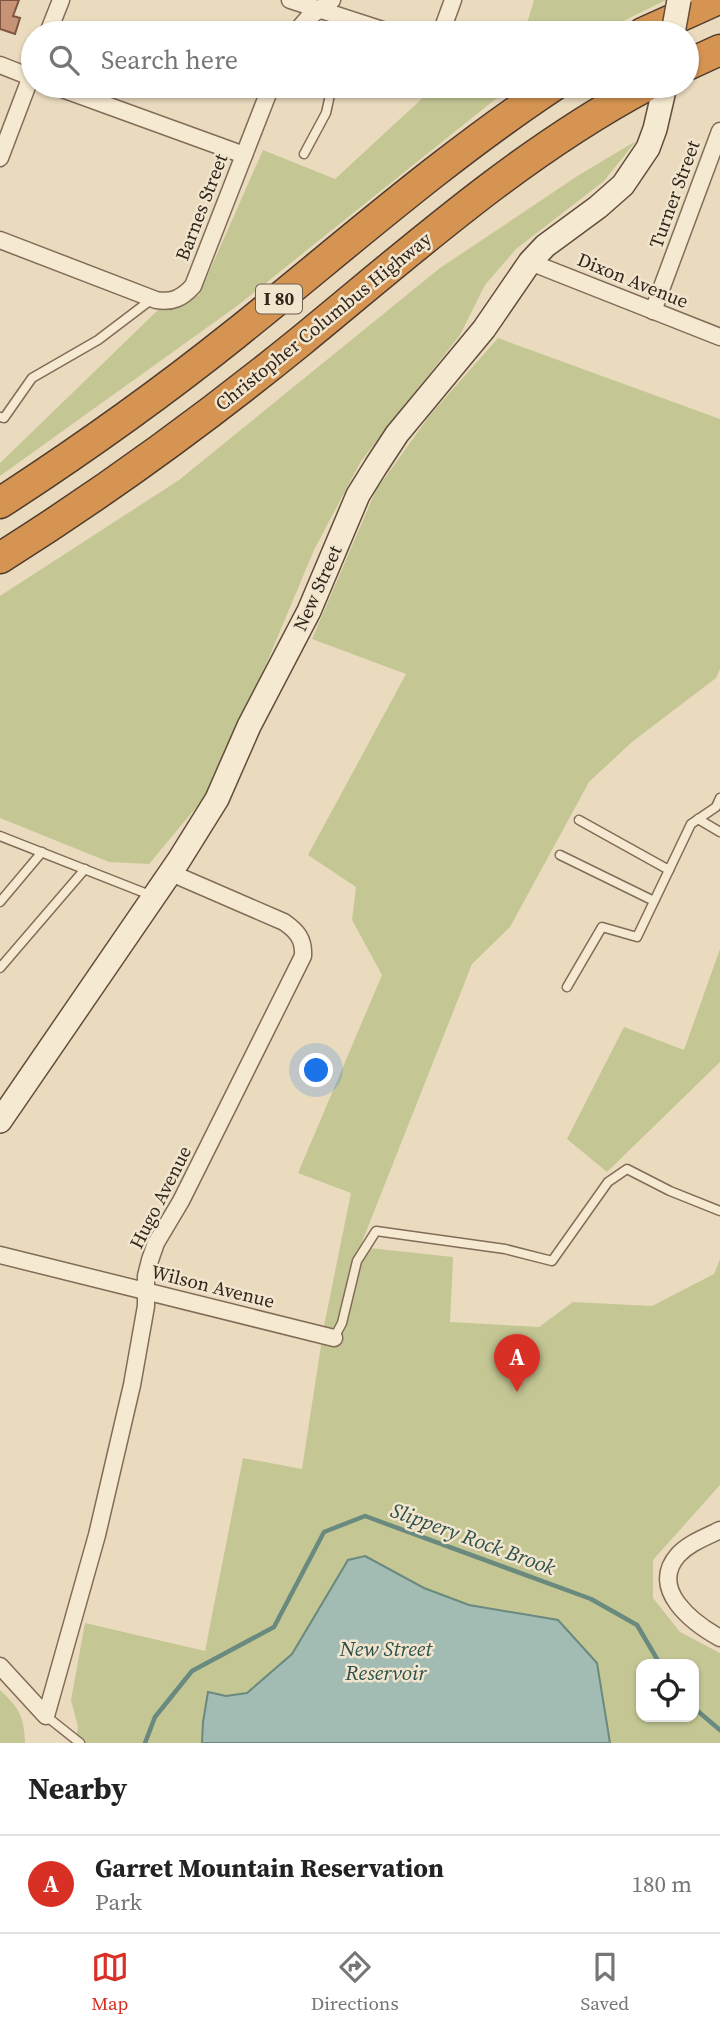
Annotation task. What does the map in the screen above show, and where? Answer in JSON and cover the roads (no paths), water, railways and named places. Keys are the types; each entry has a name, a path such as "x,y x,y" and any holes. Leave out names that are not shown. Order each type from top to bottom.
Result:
{"highway":[{"path":"670,21 716,0"},
{"path":"699,60 720,50"},
{"name":"I 80","path":"0,503 172,383 435,171 535,98"},
{"name":"Christopher Columbus Highway","path":"0,558 102,490 209,413 446,221 530,157 625,98"}],"street":[{"path":"53,21 61,0"},
{"path":"290,0 318,10 335,21"},
{"path":"307,21 332,0"},
{"path":"445,21 453,0"},
{"path":"675,21 679,0"},
{"path":"0,65 21,72"},
{"path":"0,158 23,98"},
{"path":"87,98 244,155"},
{"name":"Barnes Street","path":"146,296 166,302 176,300 193,286 266,98"},
{"name":"New Street","path":"0,1121 171,873 218,799 249,726 309,611 342,529 364,485 397,434 484,329 530,262 545,246 598,207 622,185 648,148 662,98"},
{"name":"Turner Street","path":"653,311 715,161 720,131"},
{"path":"0,240 146,296"},
{"name":"Dixon Avenue","path":"530,262 720,337"},
{"name":"Hugo Avenue","path":"46,1716 97,1535 132,1385 146,1306 146,1276 156,1243 181,1201 303,956 300,937 284,922 171,873"},
{"name":"Wilson Avenue","path":"0,1255 334,1338"},
{"path":"720,1530 679,1554 673,1563 668,1583 670,1592 692,1621 720,1638"},
{"path":"0,1666 46,1716"}],"lane":[{"path":"304,154 326,113 331,98"},
{"path":"2,417 32,378 97,340 146,296"},
{"path":"567,987 602,927 637,937 691,824 716,807 720,798"},
{"path":"698,819 720,832"},
{"path":"579,820 669,870"},
{"path":"0,835 154,897"},
{"path":"0,902 42,852"},
{"path":"560,855 654,901"},
{"path":"0,968 85,869"},
{"path":"334,1338 341,1323 357,1261 376,1231 505,1249 552,1261 608,1182 626,1169 670,1191 720,1211"},
{"path":"46,1716 80,1743"}],"water":[{"name":"New Street Reservoir","path":"365,1556 424,1588 469,1605 558,1620 597,1663 610,1743 202,1743 208,1692 226,1696 247,1693 292,1654 348,1560"}],"waterway":[{"name":"Slippery Rock Brook","path":"145,1743 155,1717 192,1671 274,1627 324,1532 365,1516 591,1599 637,1625 657,1659"},
{"name":"Slippery Rock Brook","path":"699,1712 720,1730"}],"place":[{"name":"Garret Mountain Reservation","path":"517,1392"}]}
